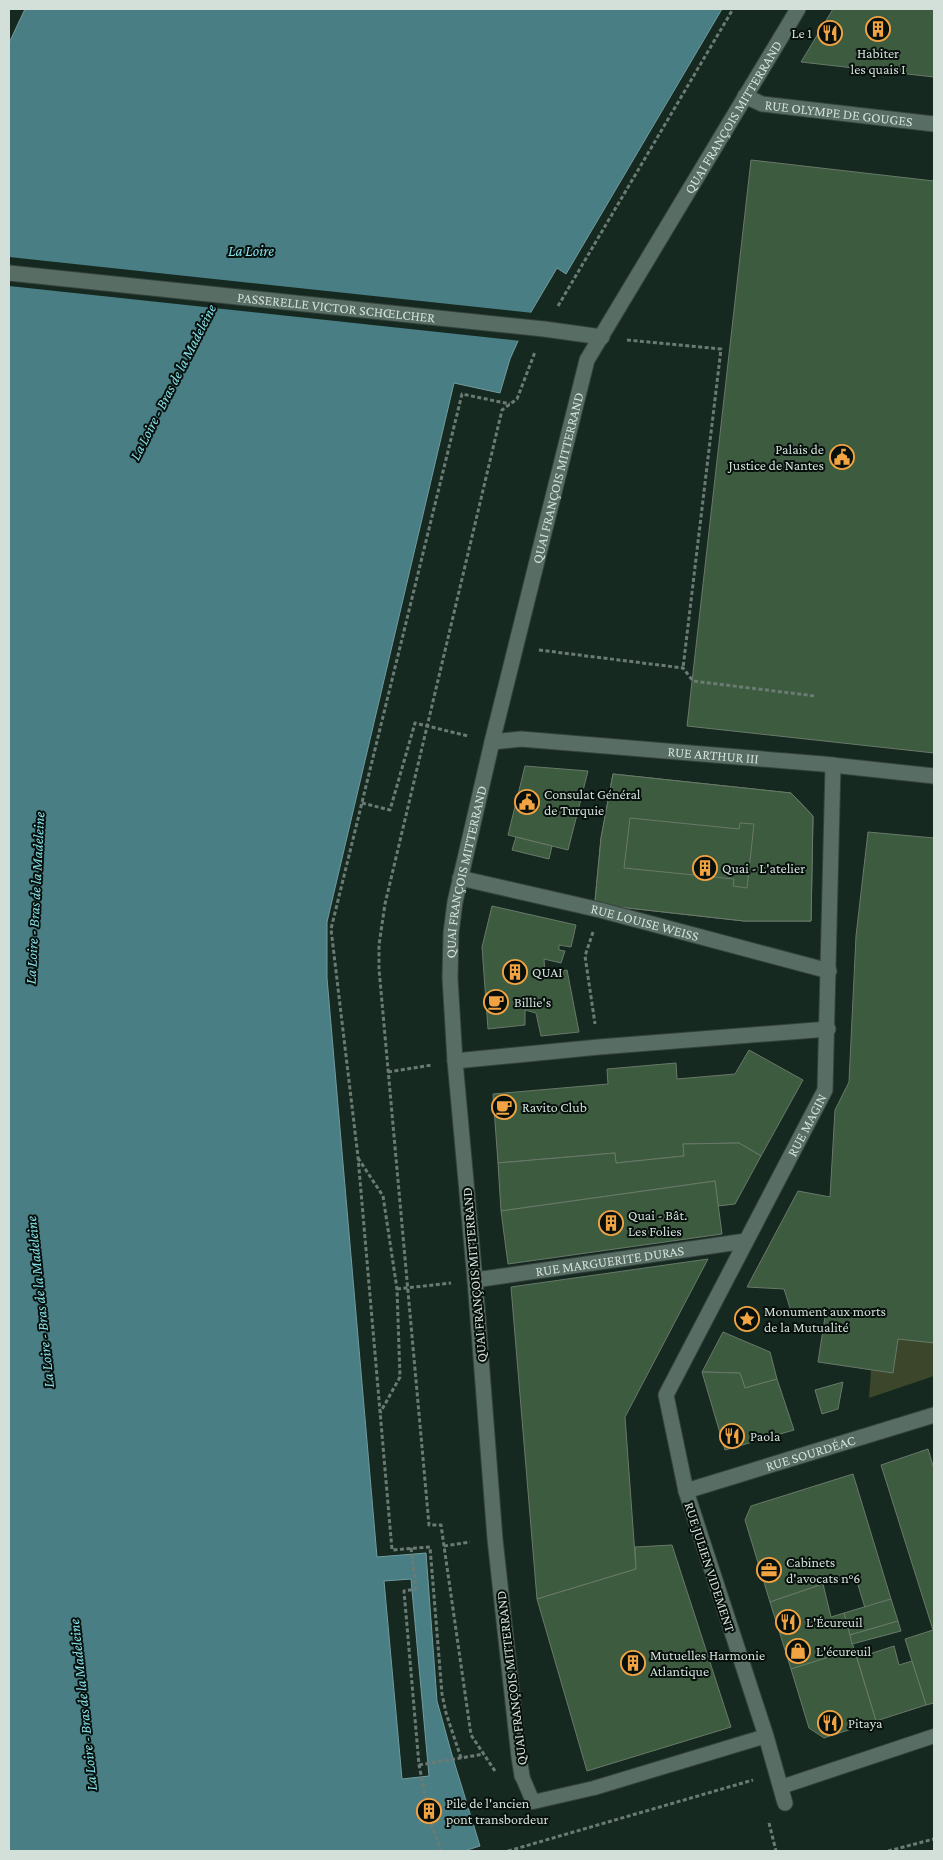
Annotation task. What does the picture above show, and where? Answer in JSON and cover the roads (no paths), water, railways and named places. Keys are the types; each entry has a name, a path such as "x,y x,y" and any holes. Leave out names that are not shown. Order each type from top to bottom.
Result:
{"street":[{"name":"QUAI FRANÇOIS MITTERRAND","path":"522,1776 518,1756 495,1539 475,1280 455,1061 450,978 451,933 460,878 492,742 587,360 798,9"},
{"name":"RUE OLYMPE DE GOUGES","path":"745,96 762,104 934,124"},
{"name":"PASSERELLE VICTOR SCHŒLCHER","path":"9,273 602,336"},
{"name":"RUE ARTHUR III","path":"492,742 521,739 833,765 934,776"},
{"name":"RUE MAGIN","path":"666,1395 825,1090 833,765"},
{"name":"RUE LOUISE WEISS","path":"460,878 600,910 829,971"},
{"path":"455,1061 598,1047 828,1029"},
{"name":"RUE MARGUERITE DURAS","path":"475,1280 746,1241"},
{"name":"RUE JULIEN VIDEMENT","path":"666,1395 686,1491 766,1736 785,1803"},
{"name":"RUE SOURDÉAC","path":"686,1491 934,1416"}],"lane":[{"name":"QUAI FRANÇOIS MITTERRAND","path":"522,1776 533,1802 594,1788 766,1736"},
{"path":"781,1787 934,1736"}],"water":[{"name":"La Loire","path":"25,9 722,9 566,274 557,268 531,312 510,359 500,393 454,383 327,922 327,978 377,1557 426,1553 437,1701 480,1846 464,1851 9,1851 9,43","holes":["411,1579 429,1776 402,1779 384,1581"]}],"place":[{"name":"Habiter les quais I","path":"878,29"},
{"name":"Le 1","path":"830,33"},
{"name":"Palais de Justice de Nantes","path":"842,457"},
{"name":"Consulat Général de Turquie","path":"527,802"},
{"name":"Quai - L'atelier","path":"705,868"},
{"name":"QUAI","path":"515,972"},
{"name":"Billie's","path":"496,1002"},
{"name":"Ravito Club","path":"504,1107"},
{"name":"Quai - Bât. Les Folies","path":"611,1223"},
{"name":"Monument aux morts de la Mutualité","path":"747,1319"},
{"name":"Paola","path":"732,1436"},
{"name":"Cabinets d'avocats n°6","path":"769,1570"},
{"name":"L'Écureuil","path":"788,1622"},
{"name":"L'écureuil","path":"798,1651"},
{"name":"Mutuelles Harmonie Atlantique","path":"633,1663"},
{"name":"Pitaya","path":"830,1723"},
{"name":"Pile de l'ancien pont transbordeur","path":"429,1811"}],"water label":[{"name":"La Loire - Bras de la Madeleine","path":"173,382"},
{"name":"La Loire - Bras de la Madeleine","path":"35,898"},
{"name":"La Loire - Bras de la Madeleine","path":"40,1302"},
{"name":"La Loire - Bras de la Madeleine","path":"83,1705"}]}
